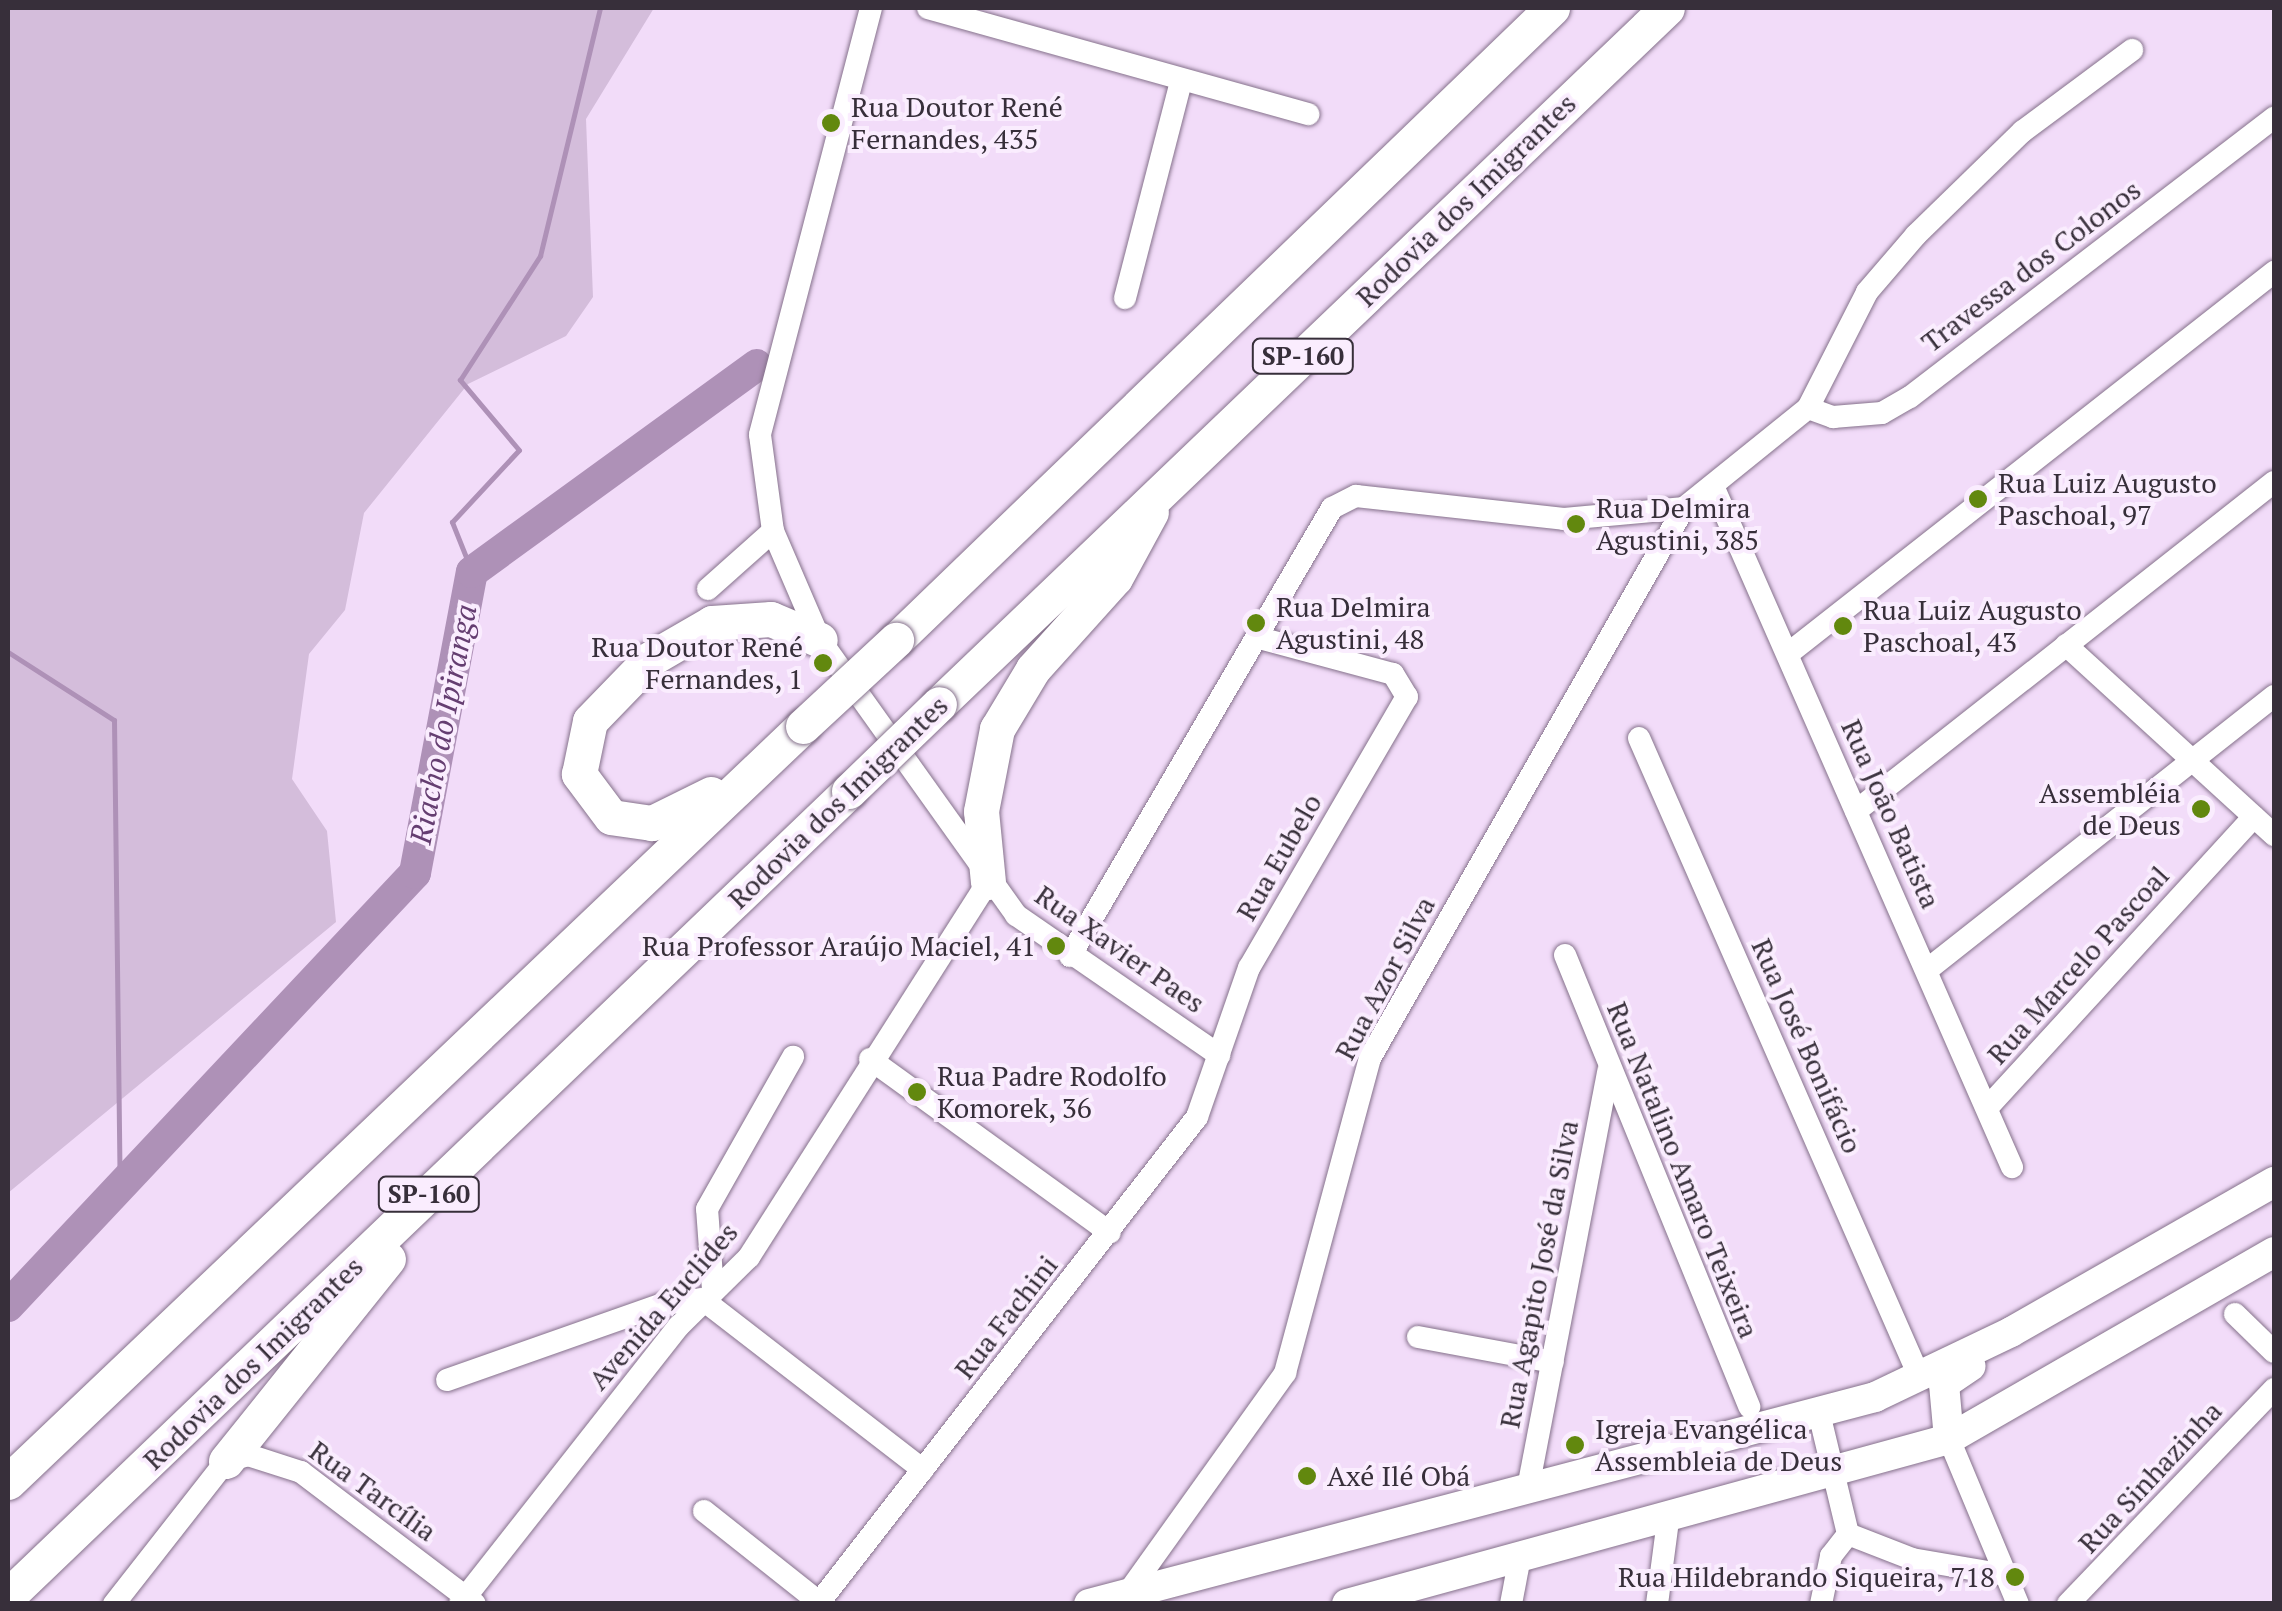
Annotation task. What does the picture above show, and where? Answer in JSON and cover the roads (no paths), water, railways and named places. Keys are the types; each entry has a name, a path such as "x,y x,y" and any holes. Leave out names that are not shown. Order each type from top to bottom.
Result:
{"highway":[{"name":"SP-160","path":"8,1482 896,640 1552,8"},
{"name":"Rodovia dos Imigrantes","path":"8,1596 1667,8"},
{"path":"988,882 981,810 997,728 1033,669 1130,556 1161,492"},
{"path":"732,792 652,823 612,817 579,774 590,721 650,659 712,623 753,616 820,640"},
{"path":"226,1461 476,1149"}],"main road":[{"path":"1089,1604 1819,1414 1920,1378 2012,1332 2274,1182"},
{"path":"1347,1604 1840,1475 1948,1439 2274,1252"},
{"path":"1948,1439 1944,1384 2012,1332"}],"street":[{"name":"Rua Xavier Paes","path":"871,8 760,435 773,531 820,640 988,882 1070,956 1219,1055"},
{"path":"928,8 1308,114"},
{"path":"1070,956 1263,639 1322,522 1344,500 1564,520 1684,508 1808,408 1866,292 1916,234 2023,132 2132,50"},
{"path":"1125,298 1181,81"},
{"name":"Travessa dos Colonos","path":"1808,408 1833,417 1882,413 1910,397 2274,118"},
{"path":"1789,653 2274,272"},
{"path":"1856,811 2274,482"},
{"name":"Rua João Batista","path":"1713,486 2012,1167"},
{"name":"Rua Azor Silva","path":"1127,1594 1285,1373 1370,1058 1684,508"},
{"path":"708,590 773,531"},
{"name":"Rua Eubelo","path":"1219,1055 1249,968 1407,697 1393,674 1263,639"},
{"path":"2066,645 2274,835"},
{"path":"1926,970 2274,696"},
{"name":"Rua José Bonifácio","path":"1639,738 1920,1378"},
{"name":"Rua Marcelo Pascoal","path":"1987,1108 2254,818"},
{"name":"Avenida Euclides","path":"467,1601 708,1294 749,1258 870,1059 988,882"},
{"name":"Rua Natalino Amaro Teixeira","path":"1565,955 1608,1071 1749,1407"},
{"name":"Rua Fachini","path":"818,1603 1197,1117 1219,1055"},
{"path":"708,1294 707,1209 793,1057"},
{"path":"870,1059 1110,1233"},
{"name":"Rua Agapito José da Silva","path":"1528,1488 1608,1071"},
{"path":"447,1380 664,1304 708,1294"},
{"path":"708,1294 923,1470"},
{"path":"2235,1314 2274,1352"},
{"path":"1418,1336 1553,1362"},
{"name":"Rua Sinhazinha","path":"2068,1604 2274,1390"},
{"path":"1819,1414 1840,1475 1848,1534 1831,1556 1820,1604"},
{"path":"1948,1439 2018,1604"},
{"name":"Rua Tarcília","path":"226,1461 248,1456 302,1472 467,1601"},
{"path":"114,1604 226,1461"},
{"path":"704,1512 818,1603"},
{"path":"1657,1604 1668,1521"},
{"path":"1950,1565 1986,1530"},
{"path":"1848,1534 1950,1565 2006,1575"},
{"path":"1511,1604 1518,1562"}],"waterway":[{"path":"472,572 452,522 519,450 460,380 540,256 600,8"},
{"name":"Riacho do Ipiranga","path":"8,1306 415,873 472,572 757,365"},
{"path":"8,652 114,720 120,1186"}],"place":[{"name":"Rua Doutor René Fernandes, 435","path":"831,123"},
{"name":"Rua Luiz Augusto Paschoal, 97","path":"1978,499"},
{"name":"Rua Delmira Agustini, 385","path":"1576,524"},
{"name":"Rua Delmira Agustini, 48","path":"1256,623"},
{"name":"Rua Luiz Augusto Paschoal, 43","path":"1843,626"},
{"name":"Rua Doutor René Fernandes, 1","path":"823,663"},
{"name":"Assembléia de Deus","path":"2201,809"},
{"name":"Rua Professor Araújo Maciel, 41","path":"1056,946"},
{"name":"Rua Padre Rodolfo Komorek, 36","path":"917,1092"},
{"name":"Igreja Evangélica Assembleia de Deus","path":"1575,1445"},
{"name":"Axé Ilé Obá","path":"1307,1476"},
{"name":"Rua Hildebrando Siqueira, 718","path":"2015,1577"}]}
